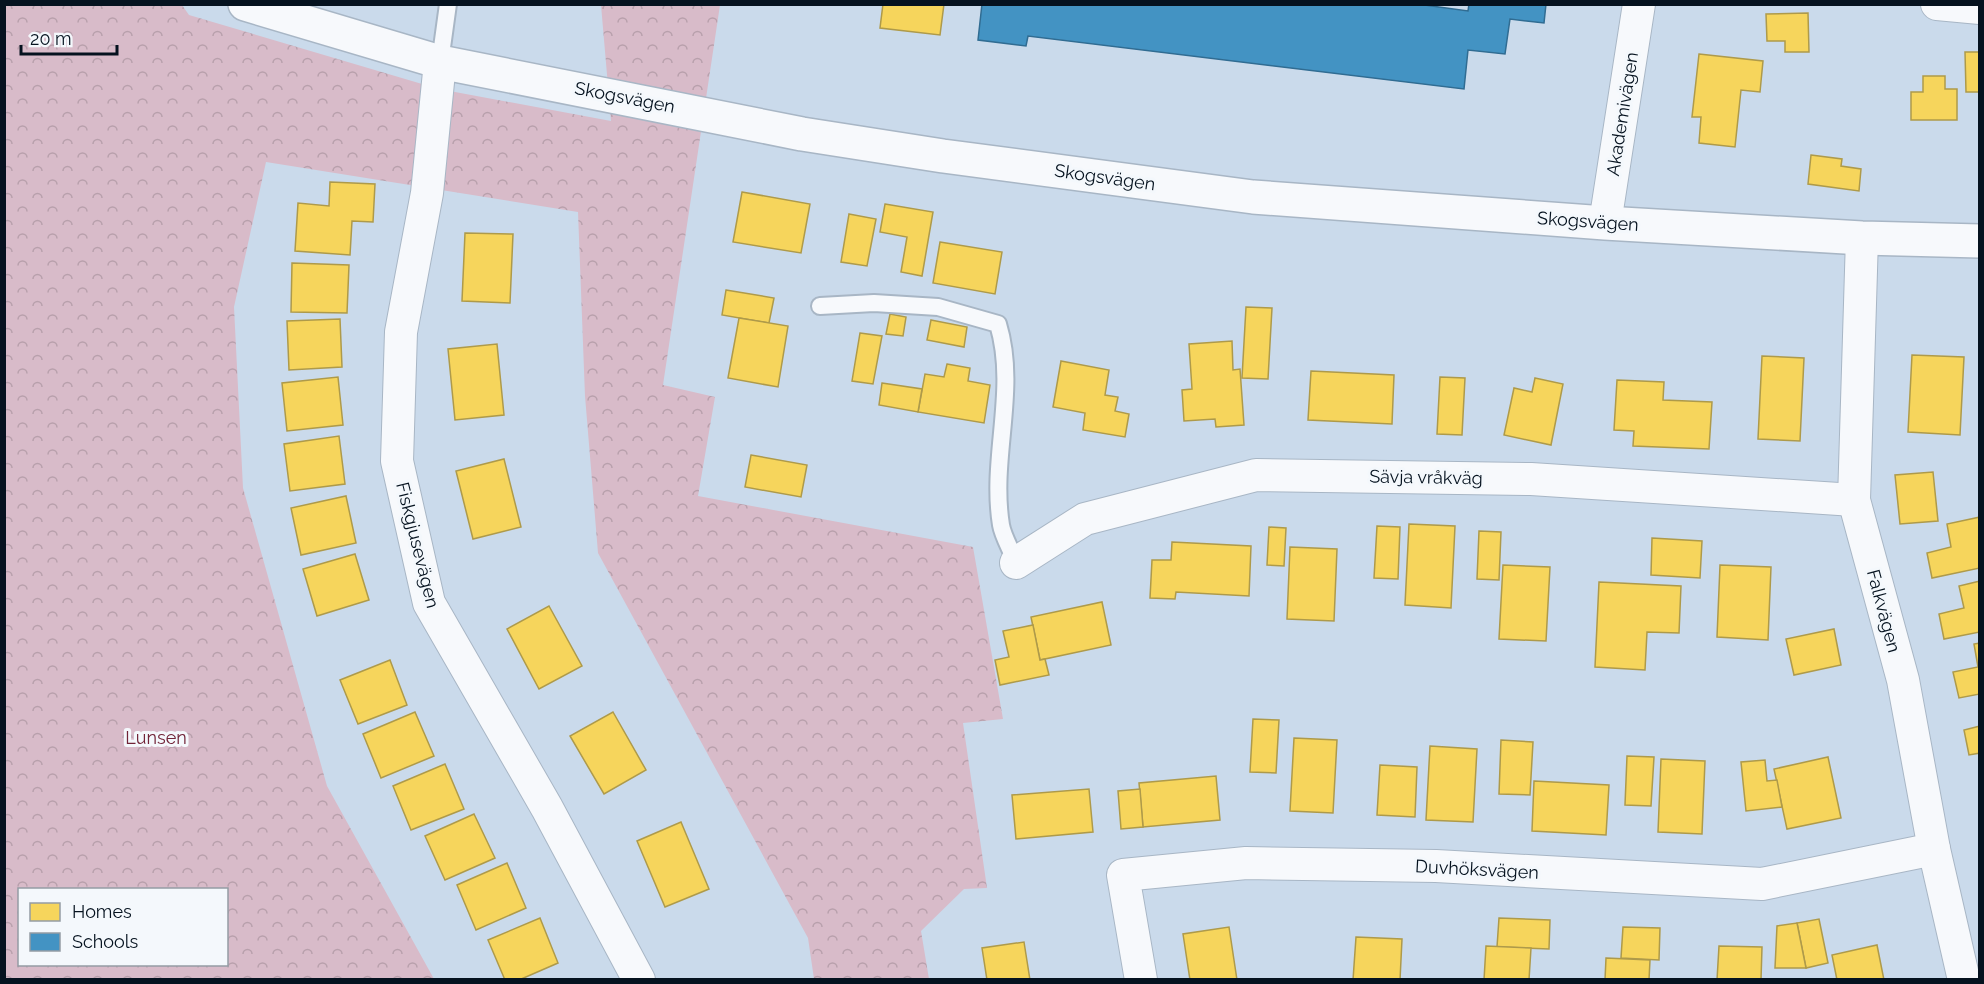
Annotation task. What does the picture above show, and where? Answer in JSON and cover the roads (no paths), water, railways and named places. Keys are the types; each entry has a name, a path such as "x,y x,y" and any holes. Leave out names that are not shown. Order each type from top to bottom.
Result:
{"street":[{"name":"Skogsvägen","path":"245,4 440,62 802,134 943,156 1253,197 1605,223 1862,238 1980,241"},
{"name":"Akademivägen","path":"1605,223 1640,4"},
{"path":"1937,4 1980,8"},
{"name":"Fiskgjusevägen","path":"440,62 427,193 401,332 397,461 429,603 547,808 639,980"},
{"name":"Falkvägen","path":"1862,238 1854,500 1903,681 1934,849 1964,980"},
{"name":"Sävja vråkväg","path":"1016,563 1085,519 1257,475 1531,479 1854,500"},
{"name":"Duvhöksvägen","path":"1141,980 1123,875 1246,863 1436,866 1762,884 1934,849"}],"lane":[{"path":"440,62 448,4"},
{"path":"820,306 874,303 938,307 998,324 1005,347 1007,388 999,461 1001,526 1016,563"}],"park label":[{"name":"Lunsen","path":"156,737"}]}
